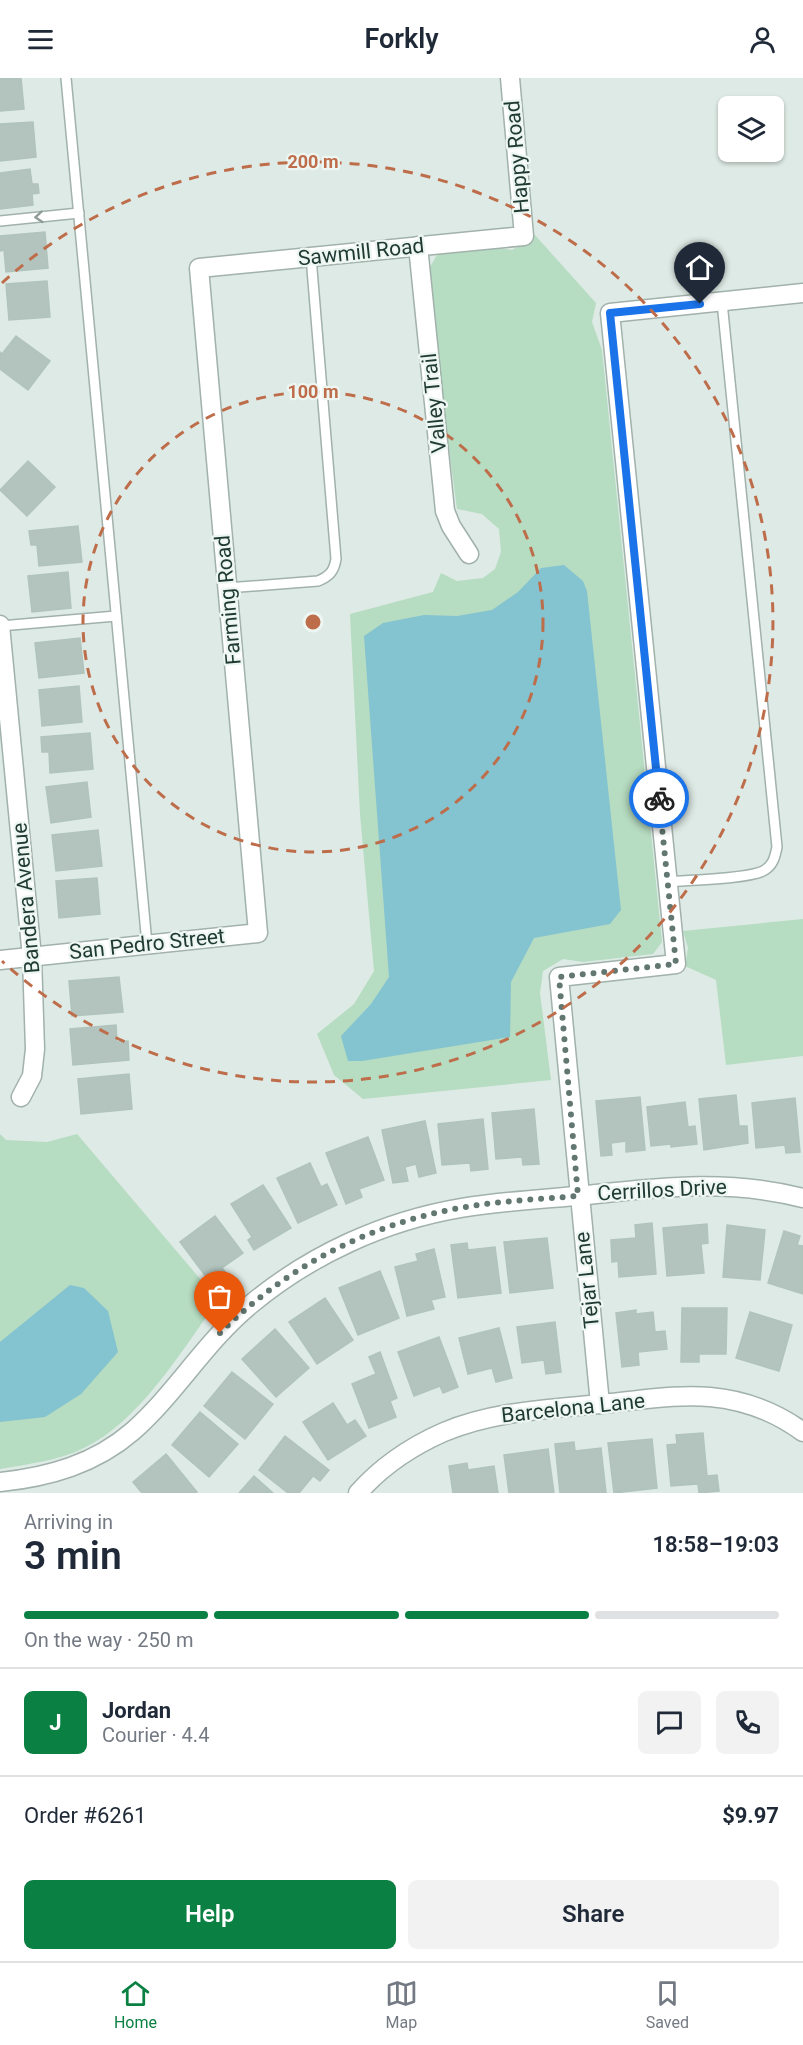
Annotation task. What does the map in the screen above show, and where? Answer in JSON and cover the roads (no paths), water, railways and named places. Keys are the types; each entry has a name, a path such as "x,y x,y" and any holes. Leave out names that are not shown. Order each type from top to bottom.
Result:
{"street":[{"name":"Happy Road","path":"510,78 524,236"},
{"name":"Sawmill Road","path":"199,268 524,236"},
{"name":"Valley Trail","path":"418,246 445,511 451,526 469,554"},
{"name":"Farming Road","path":"199,268 258,933"},
{"path":"668,882 610,313 803,293"},
{"name":"Bandera Avenue","path":"0,626 5,742 32,957 35,1049 32,1076 21,1096"},
{"name":"Tejar Lane","path":"600,1404 578,1196 559,977 676,964 668,882"},
{"name":"San Pedro Street","path":"0,960 258,933"},
{"name":"Cerrillos Drive","path":"0,1482 27,1483 67,1469 84,1462 124,1437 158,1405 211,1342 249,1306 291,1274 336,1248 385,1228 435,1213 487,1205 665,1187 713,1185 760,1189 803,1198"},
{"name":"Barcelona Lane","path":"358,1493 408,1452 443,1433 500,1415 673,1397 710,1397 764,1410 803,1432"}],"lane":[{"path":"66,78 147,944"},
{"path":"0,221 79,213"},
{"path":"227,588 318,580 332,573 335,567 311,257"},
{"path":"668,882 747,875 763,871 774,861 777,847 722,302"},
{"path":"0,626 116,616"}],"water":[{"path":"564,565 583,581 587,591 621,910 610,924 534,938 511,982 510,1037 362,1061 348,1061 341,1036 371,1004 389,977 364,636 383,623 424,615 457,616 492,610 518,592 541,568"},
{"path":"70,1285 84,1288 108,1311 118,1352 81,1394 45,1417 0,1422 0,1342"}]}
